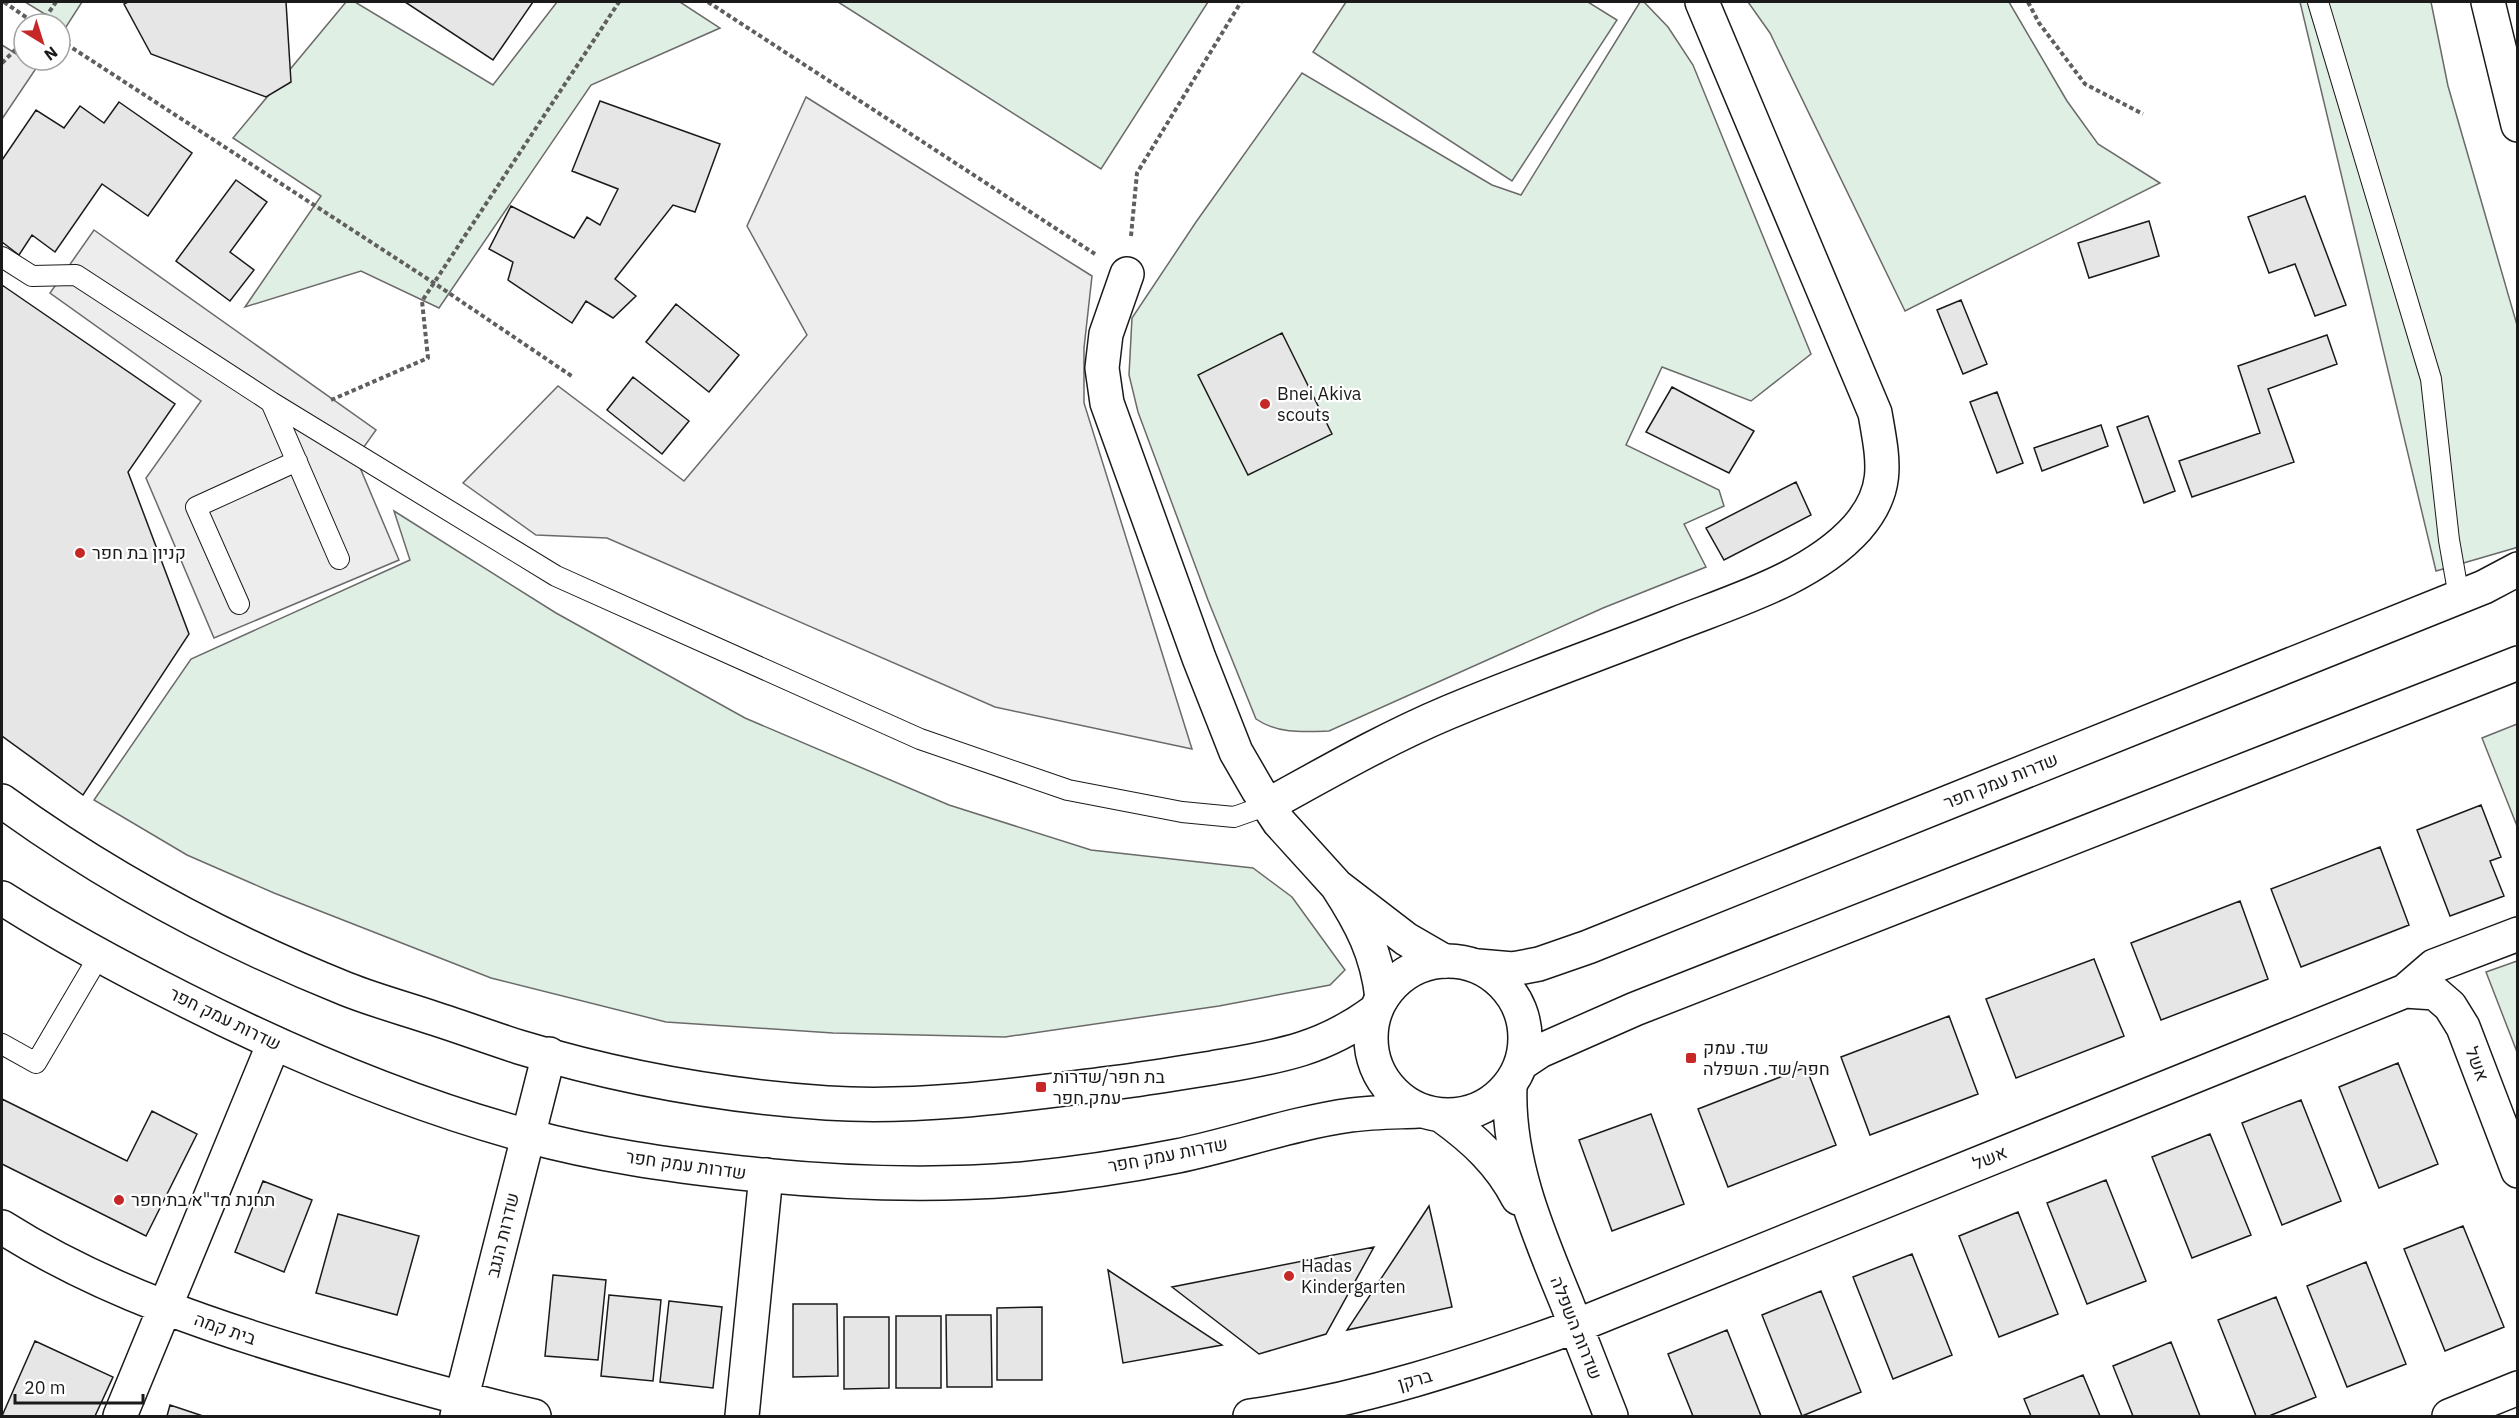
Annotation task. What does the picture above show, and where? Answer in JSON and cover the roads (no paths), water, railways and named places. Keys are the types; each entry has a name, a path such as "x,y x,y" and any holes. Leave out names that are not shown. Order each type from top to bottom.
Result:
{"street":[{"path":"1268,805 1381,743 1450,712 1763,590 1820,560 1856,528 1879,496 1883,458 1875,413 1702,2"},
{"path":"2488,2 2517,125"},
{"path":"1126,274 1106,334 1102,368 1107,403 1199,658 1236,752 1268,805 1279,822 1337,886 1359,920 1375,957 1379,1005 1370,1034 1373,1057 1382,1080 1397,1097 1430,1113 1467,1114 1489,1104 1540,1051 1635,1009 2517,663"},
{"name":"שדרות עמק חפר","path":"1478,966 1513,969 1539,964 1588,948 2484,587 2517,569"},
{"path":"2,801 39,828 132,886 202,924 266,954 349,990 520,1047 615,1072 726,1091 828,1102 908,1104 985,1099 1136,1080 1292,1054 1335,1036 1379,1005 1402,976 1424,965 1444,961 1465,962 1478,966 1498,977 1513,994 1523,1014 1527,1037 1516,1075"},
{"path":"1337,886 1406,939 1444,961"},
{"name":"שדרות עמק חפר","path":"2,898 99,956 274,1043 365,1082 454,1114 528,1136 587,1150 669,1164 845,1181 921,1183 1022,1179 1178,1156 1350,1115 1430,1113"},
{"name":"אשל","path":"1576,1326 2405,991 2434,966 2517,934"},
{"name":"אשל","path":"2405,991 2434,993 2450,1006 2459,1020 2517,1171"},
{"path":"120,1416 274,1043"},
{"name":"שדרות הנגב","path":"459,1408 549,1054"},
{"name":"שדרות השפלה","path":"1516,1075 1508,1115 1518,1167 1540,1239"},
{"name":"שדרות השפלה","path":"1430,1113 1475,1141 1509,1180 1540,1239 1611,1416"},
{"path":"742,1416 766,1175"},
{"name":"בית קמה","path":"2,1227 122,1291 242,1335 459,1408"},
{"name":"ברקן","path":"1250,1416 1311,1407 1404,1384 1490,1358 1576,1326"},
{"path":"2449,1416 2517,1388"},
{"path":"459,1408 534,1416"}],"lane":[{"path":"2318,2 2431,380 2449,540 2459,597"},
{"path":"2,257 32,276 76,275 271,402 556,576 920,739 1068,790 1182,812 1234,817 1268,805"},
{"path":"271,402 339,559"},
{"path":"239,604 196,507 297,461"},
{"path":"2,1044 36,1063 99,956"}],"place":[{"name":"Bnei Akiva scouts","path":"1265,404"},
{"name":"קניון בת חפר","path":"80,553"},
{"name":"שד. עמק חפר/שד. השפלה","path":"1691,1058"},
{"name":"בת חפר/שדרות עמק חפר","path":"1041,1087"},
{"name":"תחנת מד\"א בת חפר","path":"119,1200"},
{"name":"Hadas Kindergarten","path":"1289,1276"}]}
